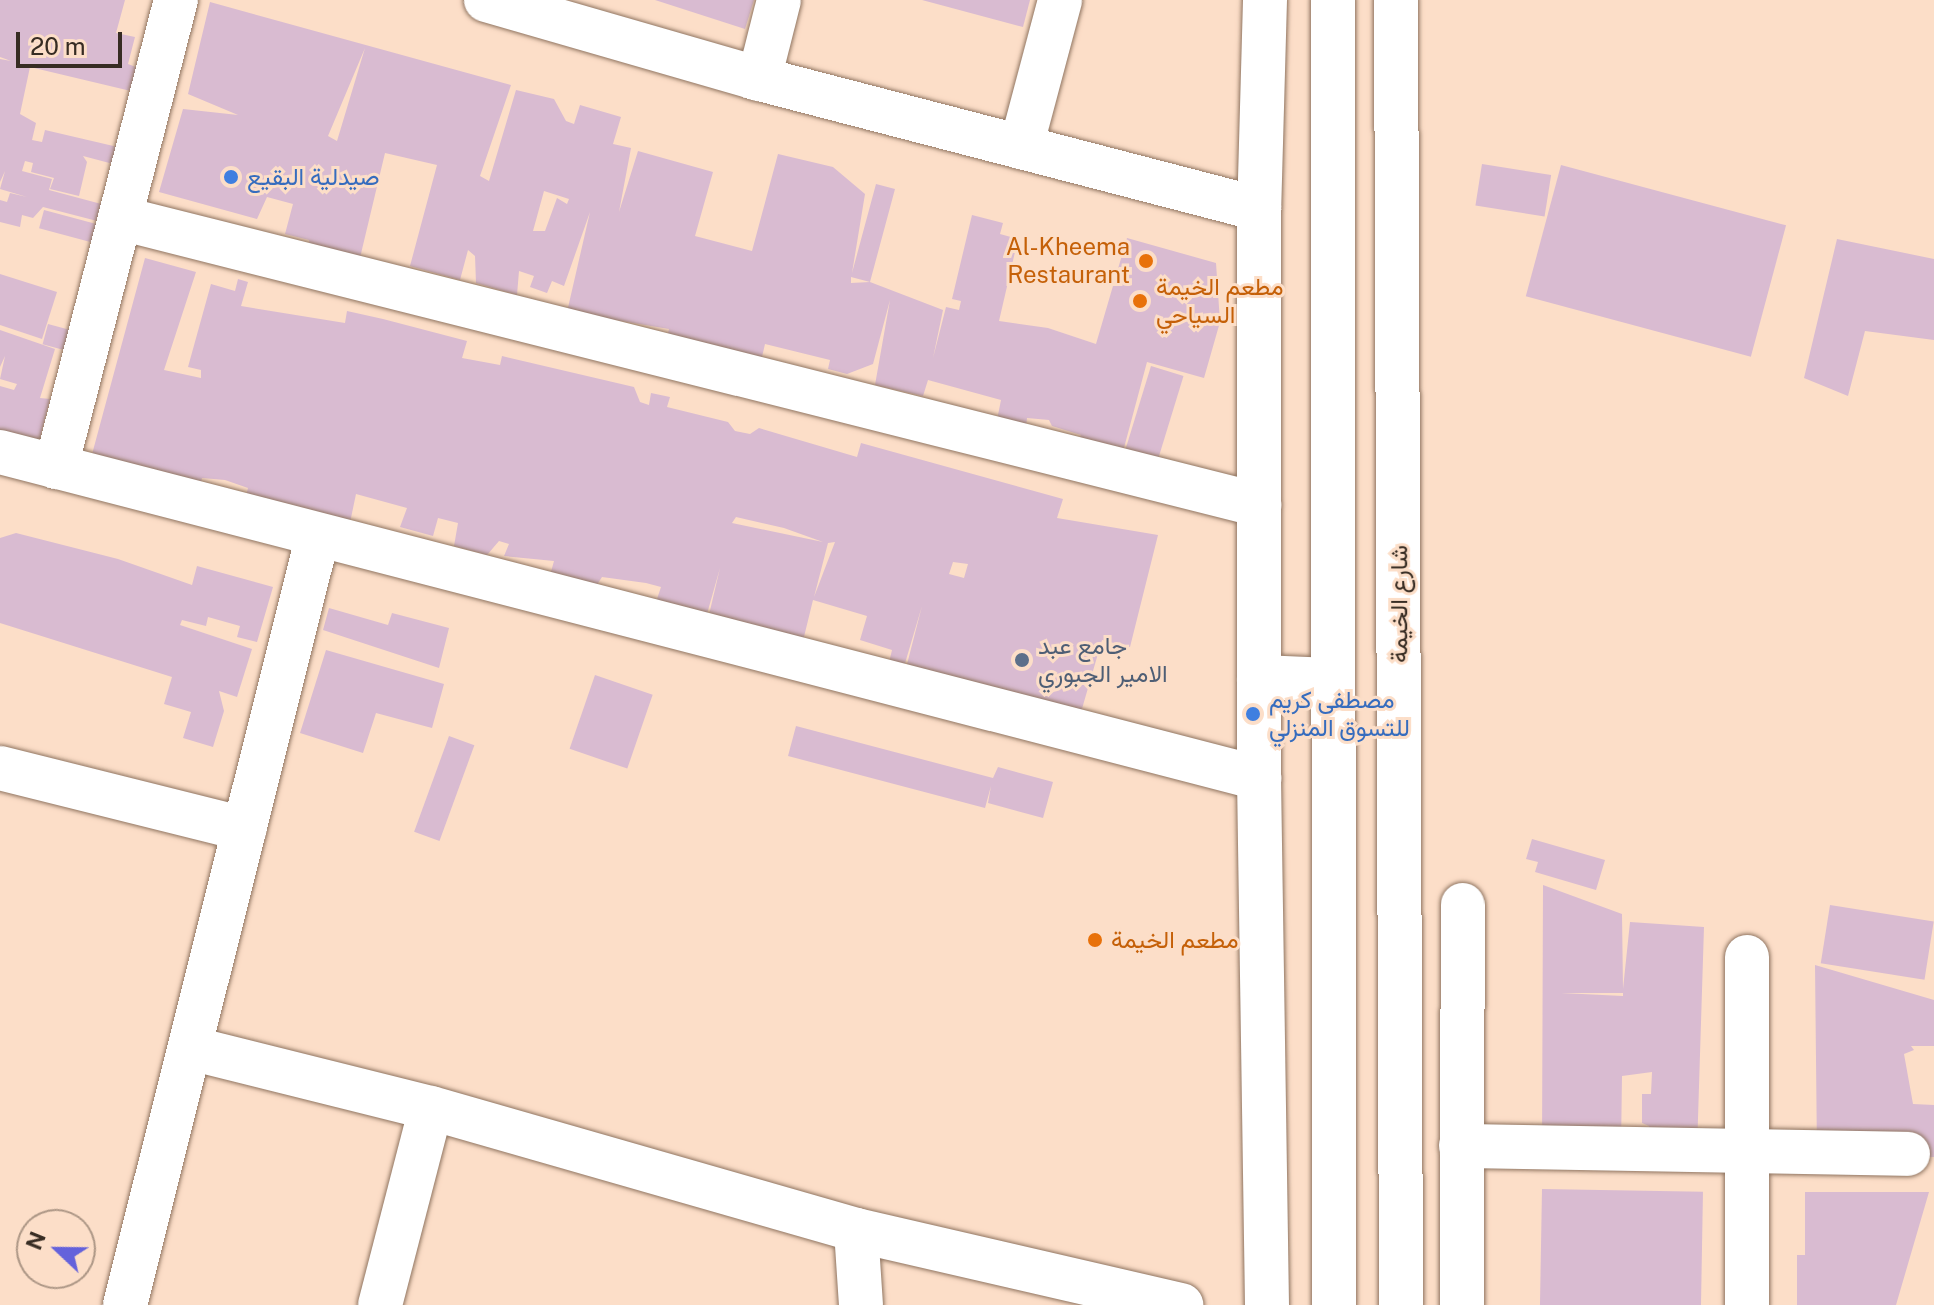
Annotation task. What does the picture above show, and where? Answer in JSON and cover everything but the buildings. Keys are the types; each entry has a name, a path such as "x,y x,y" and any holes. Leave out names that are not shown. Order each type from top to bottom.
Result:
{"street":[{"path":"56,467 176,0"},
{"path":"486,0 759,79 1259,209"},
{"path":"759,79 779,0"},
{"path":"1021,147 1060,0"},
{"path":"1265,0 1259,209 1259,778 1267,1305"},
{"path":"1333,0 1334,1305"},
{"name":"شارع الخيمة","path":"1396,0 1401,1305"},
{"path":"120,218 1259,505"},
{"path":"0,452 1259,778"},
{"path":"125,1305 318,535"},
{"path":"1259,677 1332,680"},
{"path":"0,768 244,829"},
{"path":"1334,811 1366,821 1400,813"},
{"path":"1462,1305 1463,905"},
{"path":"1747,957 1747,1305"},
{"path":"1334,1020 1367,1013 1400,1020"},
{"path":"190,1048 431,1108 856,1230 1181,1305"},
{"path":"380,1305 431,1108"},
{"path":"1461,1146 1908,1154"},
{"path":"856,1230 861,1305"}],"place":[{"name":"صيدلية البقيع","path":"231,177"},
{"name":"Al-Kheema Restaurant","path":"1146,261"},
{"name":"مطعم الخيمة السياحي","path":"1140,301"},
{"name":"جامع عبد الامير الجبوري","path":"1022,660"},
{"name":"مصطفى كريم للتسوق المنزلي","path":"1253,714"},
{"name":"مطعم الخيمة","path":"1095,940"}]}
